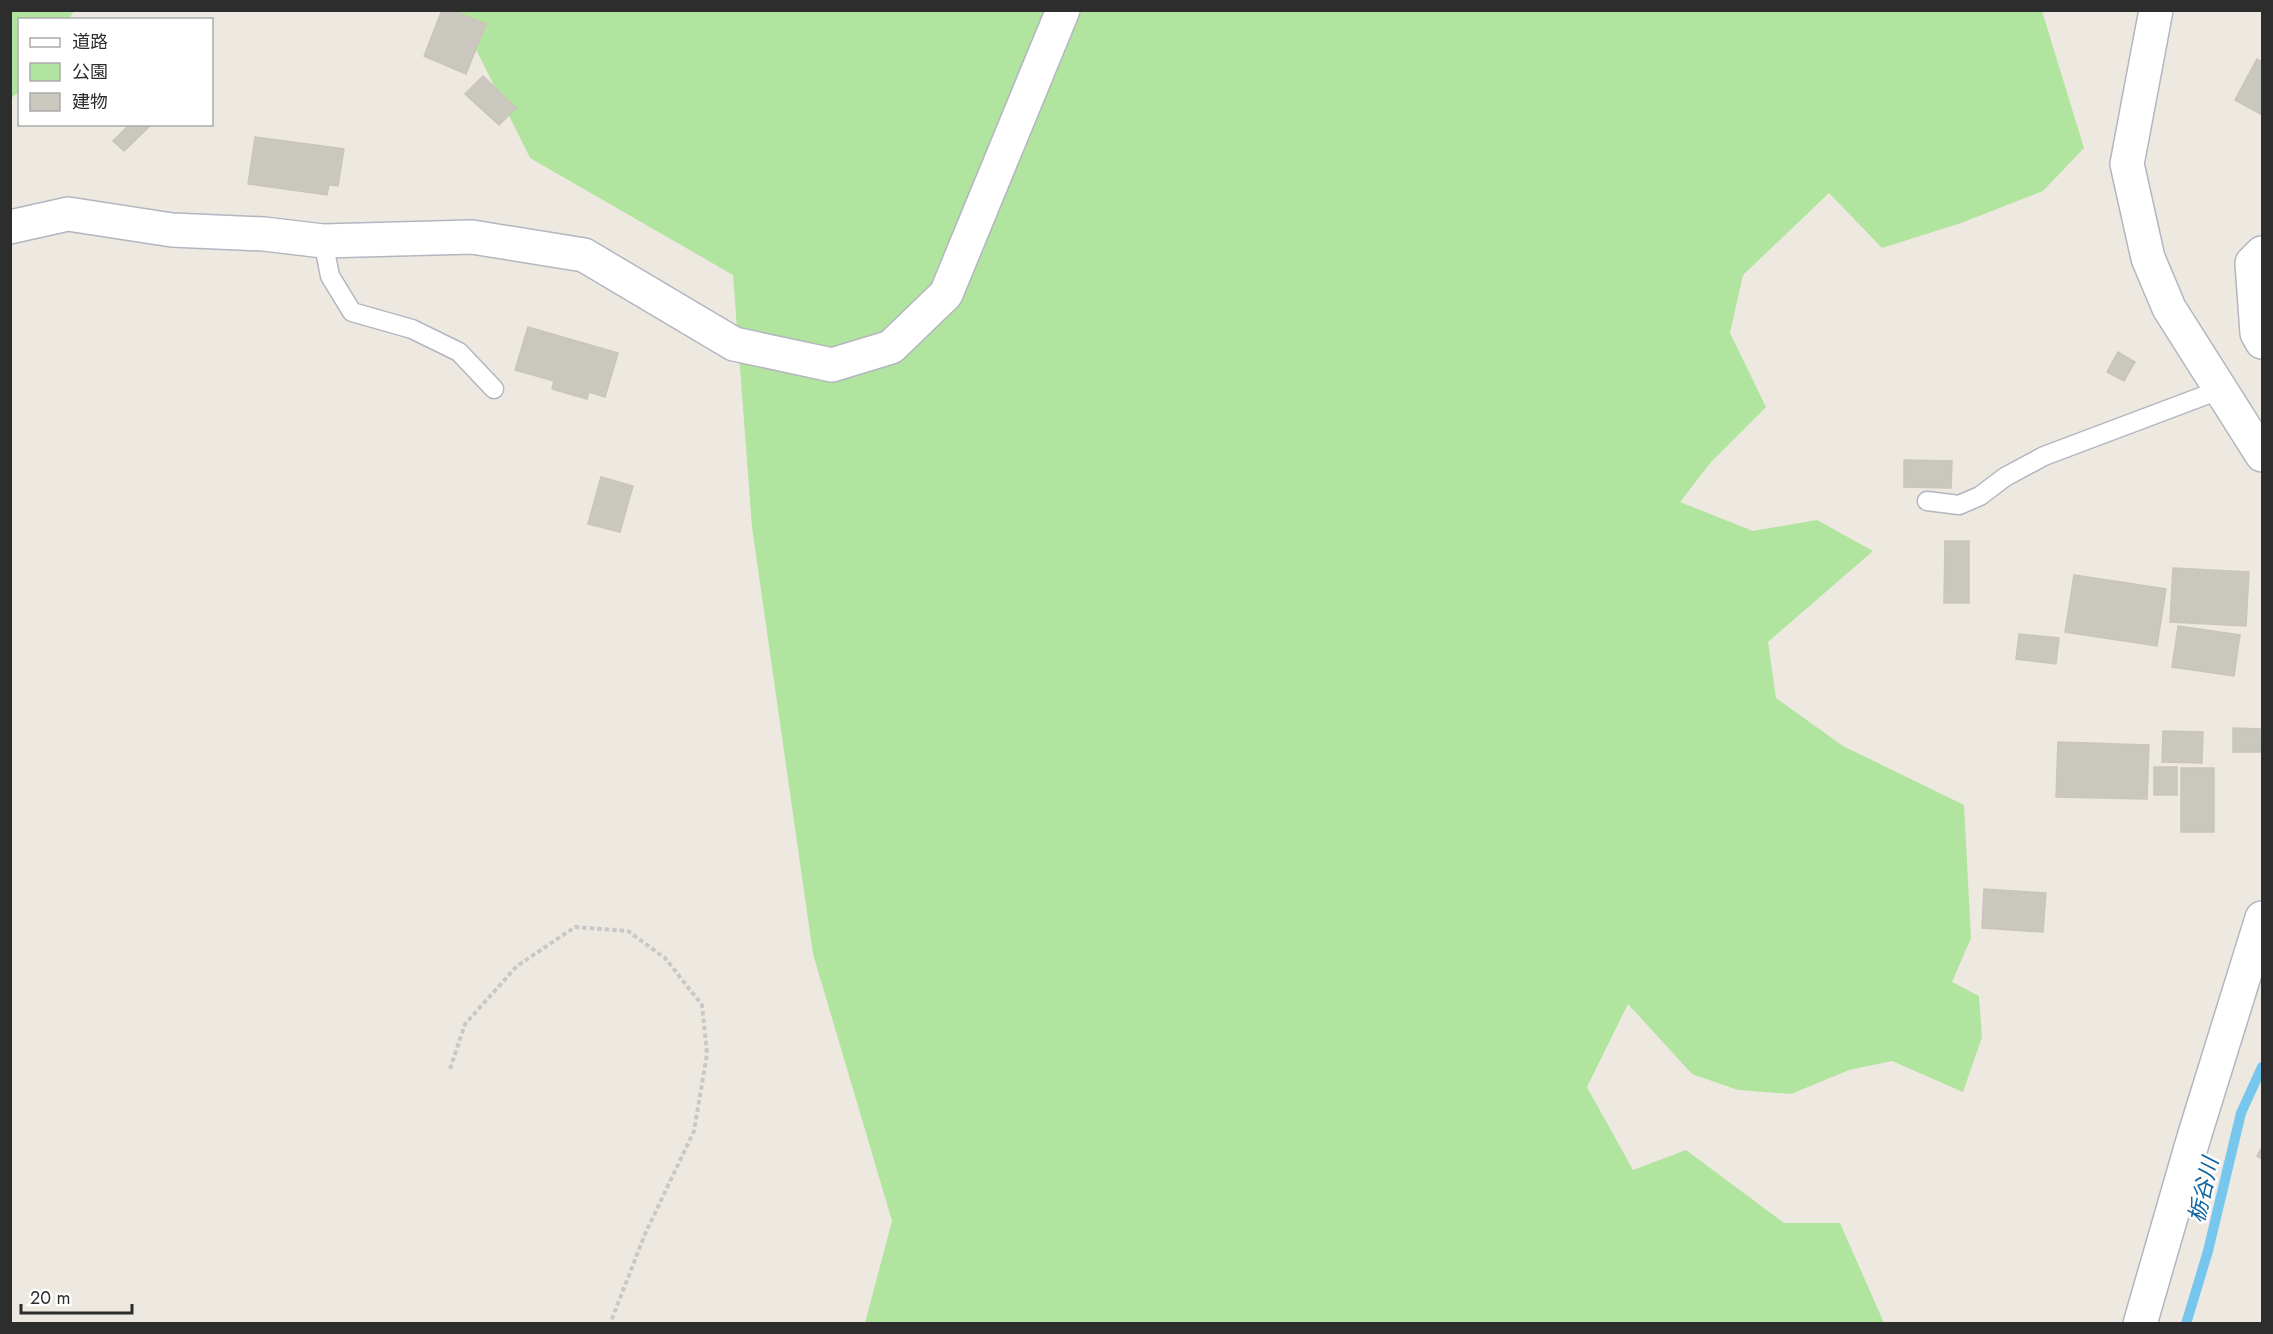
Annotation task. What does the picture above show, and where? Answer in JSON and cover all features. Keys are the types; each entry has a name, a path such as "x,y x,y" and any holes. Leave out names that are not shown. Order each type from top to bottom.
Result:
{"street":[{"path":"10,227 68,214 172,230 264,234 323,241 472,237 584,255 734,344 832,365 891,347 946,294 1063,10"},
{"path":"2156,10 2127,164 2148,258 2169,308 2262,455"},
{"path":"2262,253 2252,263 2257,333 2262,342"},
{"path":"2140,1323 2194,1137 2262,918"}],"lane":[{"path":"323,241 330,276 352,312 412,329 459,352 494,389"},
{"path":"1927,501 1959,505 1980,496 2005,477 2044,456 2222,389"}],"path":[{"path":"450,1069 465,1024 518,966 575,927 628,932 665,958 702,1005 707,1054 694,1131 645,1234 610,1323"}],"green space":[{"path":"11,10 74,11 70,18 18,18 18,93 11,98"},
{"path":"457,11 2042,11 2084,148 2043,191 1961,223 1882,248 1829,193 1743,275 1730,333 1766,407 1711,462 1680,502 1753,531 1817,520 1873,551 1768,642 1776,698 1843,746 1964,805 1971,938 1952,982 1979,996 1982,1037 1963,1092 1892,1061 1849,1070 1791,1094 1738,1090 1692,1074 1628,1004 1587,1087 1633,1170 1686,1150 1784,1223 1840,1223 1884,1323 865,1323 892,1221 813,954 752,527 733,275 530,158"}],"building":[{"path":"442,10 451,10 486,24 466,74 424,56"},
{"path":"2257,59 2262,62 2262,115 2235,100"},
{"path":"483,76 516,108 499,125 465,94"},
{"path":"128,126 150,126 124,151 113,141"},
{"path":"255,137 344,149 338,186 329,185 327,195 248,184"},
{"path":"528,327 618,353 605,397 589,392 587,399 552,389 554,381 515,370"},
{"path":"2118,352 2135,362 2124,381 2107,372"},
{"path":"1904,460 1952,461 1951,488 1904,487"},
{"path":"601,477 633,486 620,532 588,524"},
{"path":"1945,541 1969,541 1969,603 1944,603"},
{"path":"2173,568 2249,572 2246,626 2170,622"},
{"path":"2074,575 2166,589 2157,646 2065,632"},
{"path":"2178,626 2240,635 2234,676 2172,667"},
{"path":"2019,634 2059,638 2056,664 2016,659"},
{"path":"2233,728 2262,729 2262,752 2233,752"},
{"path":"2163,731 2203,732 2202,763 2162,762"},
{"path":"2058,742 2149,745 2147,799 2056,797"},
{"path":"2154,767 2177,767 2177,795 2154,795"},
{"path":"2181,768 2214,768 2214,832 2181,832"},
{"path":"1984,889 2046,893 2043,932 1982,928"},
{"path":"2262,1147 2262,1159 2257,1156"}],"waterway":[{"name":"栃谷川","path":"2186,1324 2208,1251 2241,1113 2262,1067"}]}
